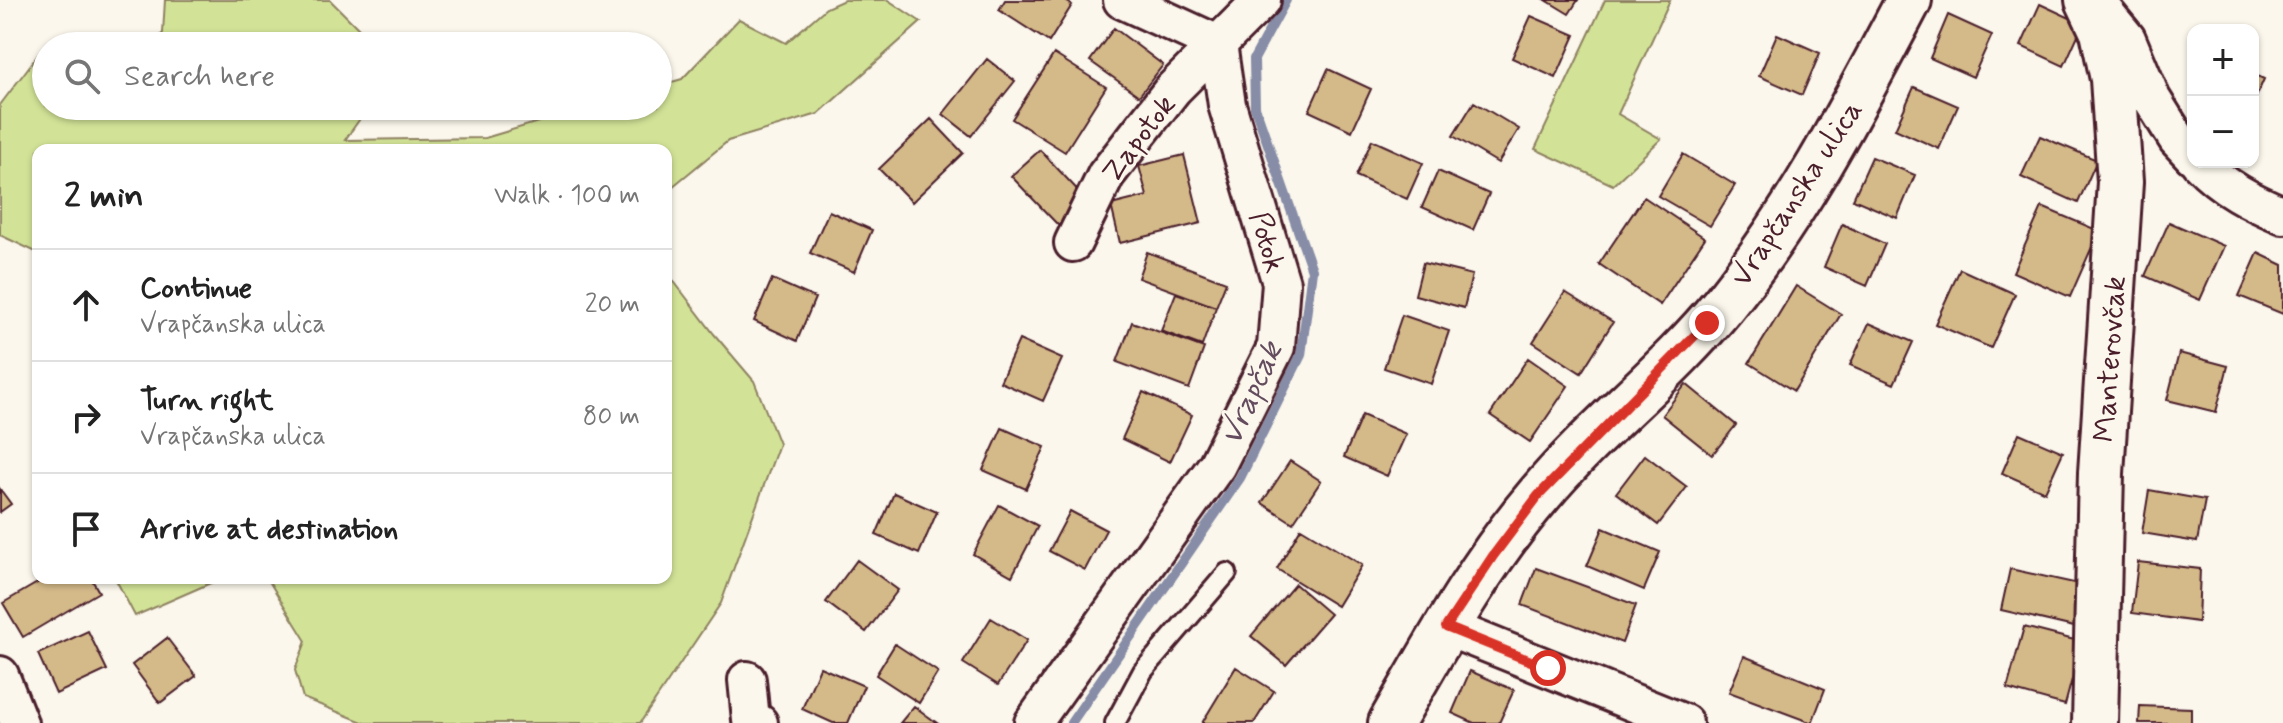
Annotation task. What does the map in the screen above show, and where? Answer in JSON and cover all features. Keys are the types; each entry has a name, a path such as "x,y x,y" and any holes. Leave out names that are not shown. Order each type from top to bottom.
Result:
{"main road":[{"name":"Vrapčanska ulica","path":"1391,723 1446,627 1538,496 1692,342 1751,269 1807,188 1909,0"},
{"name":"Manterovčak","path":"2088,0 2103,32 2113,79 2120,182 2101,473 2095,723"}],"street":[{"path":"1122,0 1218,44 1262,0"},
{"path":"2094,0 2127,39 2152,99 2187,150"},
{"name":"Zapotok","path":"1073,243 1106,175 1173,89 1218,44"},
{"name":"Potok","path":"1033,723 1217,465 1276,347 1281,283 1227,105 1218,44"},
{"path":"2204,168 2246,200 2283,215"},
{"path":"1446,627 1684,723"},
{"path":"0,675 19,723"},
{"path":"747,680 751,720 759,723"}],"lane":[{"path":"1115,723 1143,671 1227,573"}],"green space":[{"path":"165,0 330,0 362,32 163,32"},
{"path":"844,0 888,0 921,22 818,114 728,141 672,187 672,144 32,144 32,250 0,235 0,105 32,63 32,120 359,120 345,140 485,138 545,120 672,120 672,82 682,79 739,19 786,43 826,8"},
{"path":"1605,0 1670,0 1618,114 1661,139 1613,185 1535,149"},
{"path":"672,279 754,381 779,444 721,603 640,723 365,723 303,698 295,670 306,641 271,584 672,584"},
{"path":"118,584 208,584 135,616"}],"building":[{"path":"1005,0 1064,0 1072,5 1049,42 999,10"},
{"path":"1546,0 1578,0 1569,14"},
{"path":"2040,4 2083,24 2064,66 2021,46"},
{"path":"1948,15 1992,35 1973,77 1930,58"},
{"path":"1531,16 1575,35 1556,78 1512,58"},
{"path":"1114,28 1163,65 1139,96 1090,61"},
{"path":"1777,34 1820,53 1802,95 1759,76"},
{"path":"1054,54 1106,87 1065,152 1012,119"},
{"path":"987,59 1015,81 971,136 943,114"},
{"path":"1328,69 1371,89 1352,131 1309,111"},
{"path":"1914,87 1958,106 1939,149 1895,129"},
{"path":"1474,102 1519,129 1498,163 1453,136"},
{"path":"931,119 963,153 912,202 879,169"},
{"path":"2040,136 2097,160 2078,203 2021,177"},
{"path":"1372,140 1423,163 1407,199 1356,176"},
{"path":"1040,150 1086,199 1058,225 1011,176"},
{"path":"1683,154 1735,185 1710,226 1658,196"},
{"path":"1184,155 1201,223 1120,243 1111,205 1147,196 1139,166"},
{"path":"1872,157 1915,175 1897,218 1853,199"},
{"path":"1438,171 1489,194 1473,230 1422,207"},
{"path":"1644,197 1705,238 1660,305 1599,264"},
{"path":"2042,207 2099,231 2070,297 2013,272"},
{"path":"829,211 872,230 854,272 810,253"},
{"path":"2169,222 2224,246 2200,300 2145,276"},
{"path":"1842,224 1885,244 1867,286 1824,267"},
{"path":"1147,252 1226,282 1216,307 1138,278"},
{"path":"2258,253 2283,265 2283,314 2239,296"},
{"path":"1423,263 1472,275 1464,308 1415,295"},
{"path":"1960,269 2015,294 1991,348 1935,324"},
{"path":"772,279 815,298 797,341 754,321"},
{"path":"1796,286 1841,314 1794,391 1749,363"},
{"path":"1565,292 1613,322 1581,373 1533,342"},
{"path":"1176,293 1216,307 1202,346 1161,331"},
{"path":"1402,315 1449,331 1431,384 1384,368"},
{"path":"1132,322 1204,348 1189,389 1117,362"},
{"path":"1869,323 1913,342 1894,384 1850,365"},
{"path":"1019,340 1062,359 1043,401 1000,382"},
{"path":"2179,353 2228,366 2216,412 2167,400"},
{"path":"1528,358 1568,386 1530,442 1490,415"},
{"path":"1686,384 1736,425 1712,455 1662,415"},
{"path":"1143,392 1192,415 1170,462 1122,439"},
{"path":"1362,415 1406,434 1387,476 1344,457"},
{"path":"1002,428 1045,447 1026,489 983,470"},
{"path":"2019,433 2063,452 2045,492 2002,473"},
{"path":"1645,455 1687,487 1658,525 1616,493"},
{"path":"1290,461 1321,481 1293,523 1262,503"},
{"path":"0,489 11,504 0,512"},
{"path":"2149,490 2205,500 2197,542 2142,533"},
{"path":"894,493 937,512 919,554 876,535"},
{"path":"999,505 1038,526 1012,576 973,554"},
{"path":"1070,511 1106,530 1085,570 1049,551"},
{"path":"1301,528 1362,565 1337,606 1277,569"},
{"path":"1603,528 1660,552 1644,590 1587,566"},
{"path":"857,560 898,590 866,632 826,602"},
{"path":"2138,562 2200,569 2198,622 2132,613"},
{"path":"1536,568 1636,605 1622,643 1522,605"},
{"path":"2010,569 2083,585 2074,627 2001,610"},
{"path":"36,584 94,584 99,592 23,637 3,603"},
{"path":"1295,584 1330,614 1286,665 1251,636"},
{"path":"991,618 1027,640 998,685 963,663"},
{"path":"2024,627 2082,642 2065,705 2007,689"},
{"path":"88,631 107,670 56,694 38,654"},
{"path":"167,638 196,676 160,703 132,665"},
{"path":"895,644 938,672 919,703 876,675"},
{"path":"1744,656 1825,689 1812,723 1729,692"},
{"path":"820,667 864,686 848,723 833,723 802,709"},
{"path":"1236,667 1274,691 1254,723 1202,723"},
{"path":"1470,671 1514,690 1499,723 1474,723 1452,713"},
{"path":"914,706 937,723 900,723"},
{"path":"2140,706 2191,708 2191,723 2139,723"}],"waterway":[{"name":"Vrapčak","path":"1071,723 1240,478 1301,355 1312,270 1255,107 1254,59 1286,0"}],"route":[{"path":"1548,668 1446,627 1538,496 1692,342 1707,323"}]}
